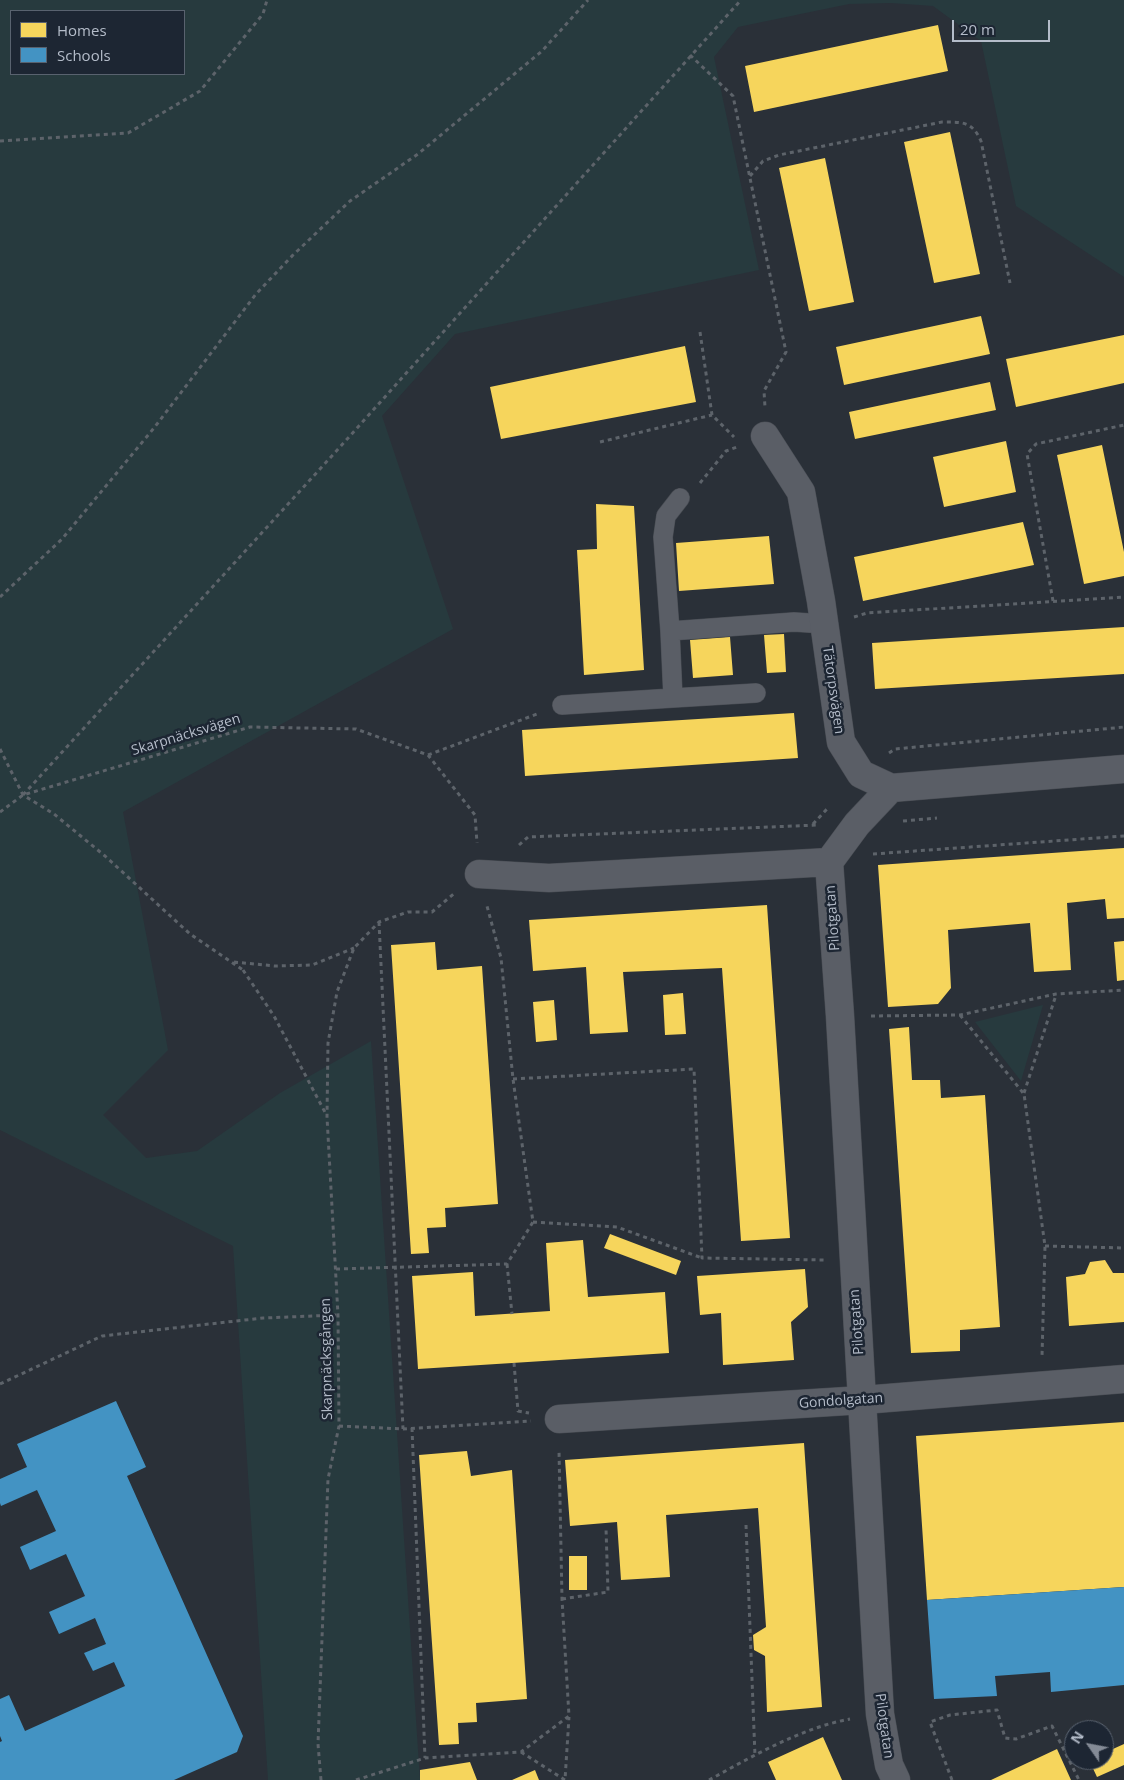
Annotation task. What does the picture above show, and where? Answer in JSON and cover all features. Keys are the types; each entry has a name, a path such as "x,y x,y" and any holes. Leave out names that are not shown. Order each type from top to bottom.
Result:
{"street":[{"name":"Tätorpsvägen","path":"753,440 801,492 824,624 841,742 861,774 891,788 1124,769"},
{"path":"478,874 549,878 829,862 857,824 891,788"},
{"name":"Pilotgatan","path":"829,862 863,1400 880,1714 889,1764 896,1780"},
{"name":"Gondolgatan","path":"559,1419 863,1400 1041,1384 1124,1379"}],"lane":[{"path":"672,698 670,631 663,537 666,516 680,498"},
{"path":"670,631 794,622 824,624"},
{"path":"562,705 756,693"}],"path":[{"path":"0,141 128,133 200,91 263,14 267,0"},
{"path":"0,597 62,540 154,428 256,294 293,255 350,201 418,154 542,51 588,0"},
{"path":"22,795 340,447 741,0"},
{"path":"690,55 733,96 786,352 764,391 753,440"},
{"path":"750,176 762,161 779,156 942,122 962,122 975,128 981,141 1010,282"},
{"path":"700,332 712,415"},
{"path":"600,442 712,415 753,440"},
{"path":"1053,601 1027,454 1036,444 1124,425"},
{"path":"680,498 705,480 726,451 753,440"},
{"path":"824,624 867,613 1124,597"},
{"path":"512,1314 507,1264 533,1222 513,1079 501,958 478,874 475,815 428,755 562,705"},
{"name":"Skarpnäcksvägen","path":"0,812 22,795 250,728 356,729 428,755"},
{"path":"0,749 22,795 54,814 106,856 190,934 236,963 243,970 274,1016 327,1117"},
{"path":"236,963 275,966 312,965 354,948 379,922 408,912 432,912 478,874 528,837 812,825"},
{"path":"829,862 862,854 1124,836"},
{"path":"379,922 403,1429"},
{"name":"Skarpnäcksgången","path":"321,1780 318,1744 328,1479 339,1426 338,1315 327,1117 328,1043 335,1000 354,948"},
{"path":"840,1016 960,1015 1056,994 1124,990"},
{"path":"1041,1384 1045,1246 1024,1094 1056,994"},
{"path":"960,1015 1024,1094"},
{"path":"513,1079 694,1069 702,1258"},
{"path":"533,1222 617,1227 702,1258 853,1260"},
{"path":"1045,1246 1124,1248"},
{"path":"336,1269 507,1264"},
{"path":"0,1384 102,1336 263,1318 338,1315"},
{"path":"514,1363 518,1411 559,1419"},
{"path":"339,1426 403,1429 559,1419"},
{"path":"521,1752 564,1780 569,1716 562,1599 559,1419"},
{"path":"412,1428 425,1758"},
{"path":"746,1525 755,1756"},
{"path":"562,1599 608,1592 606,1528"},
{"path":"952,1780 930,1722 950,1715 997,1710 1005,1738 1016,1739 1052,1726 1079,1780"},
{"path":"709,1780 755,1756 827,1723 880,1714"},
{"path":"356,1780 425,1758 521,1752 569,1716"}],"green space":[{"path":"0,0 1124,0 1124,277 1016,206 981,41 933,6 891,3 849,4 738,27 714,57 759,270 455,334 382,416 453,629 123,812 168,1050 103,1115 146,1158 197,1151 280,1093 371,1041 420,1780 268,1780 233,1246 0,1130"},
{"path":"1043,1005 1021,1081 975,1022"}],"building: Homes":[{"path":"938,25 948,71 754,112 745,66"},
{"path":"950,132 980,274 934,283 904,142"},
{"path":"825,158 854,302 809,311 779,168"},
{"path":"981,316 990,354 844,385 836,347"},
{"path":"1124,335 1124,383 1016,407 1006,359"},
{"path":"685,346 696,402 501,439 490,387"},
{"path":"990,382 996,410 855,439 849,412"},
{"path":"1006,441 1016,492 944,507 933,457"},
{"path":"1102,445 1124,552 1124,576 1084,584 1057,455"},
{"path":"596,504 634,506 644,670 584,675 577,550 597,549"},
{"path":"1023,522 1034,565 863,601 854,557"},
{"path":"769,536 774,584 679,591 676,543"},
{"path":"1124,627 1124,674 875,689 872,643"},
{"path":"784,634 786,672 767,673 764,635"},
{"path":"730,637 733,675 693,678 690,640"},
{"path":"794,713 798,758 525,776 522,730"},
{"path":"1124,848 1124,918 1107,919 1105,899 1067,903 1071,970 1034,972 1030,923 948,930 951,988 938,1004 888,1007 878,865"},
{"path":"767,905 790,1238 741,1241 722,968 623,972 628,1032 590,1034 586,967 533,971 529,920"},
{"path":"1124,941 1124,980 1117,981 1114,942"},
{"path":"435,942 437,970 482,966 498,1204 445,1208 446,1227 427,1228 429,1253 411,1254 391,945"},
{"path":"683,993 686,1034 665,1035 663,995"},
{"path":"554,1000 557,1040 536,1042 533,1002"},
{"path":"909,1027 912,1080 940,1080 941,1098 985,1095 1000,1327 960,1330 960,1351 911,1353 889,1029"},
{"path":"610,1234 681,1261 676,1275 604,1248"},
{"path":"583,1240 588,1297 665,1292 669,1353 418,1369 412,1276 473,1272 475,1316 550,1311 546,1243"},
{"path":"1105,1260 1113,1273 1124,1273 1124,1322 1069,1326 1066,1277 1085,1274 1090,1262"},
{"path":"805,1269 808,1307 791,1322 794,1360 723,1365 721,1313 700,1315 697,1276"},
{"path":"1124,1422 1124,1587 927,1600 916,1436"},
{"path":"804,1443 822,1707 767,1712 765,1656 754,1650 753,1635 766,1627 758,1508 666,1515 670,1577 621,1580 617,1522 570,1526 565,1460"},
{"path":"467,1451 471,1476 512,1470 527,1699 476,1703 477,1722 458,1723 459,1744 439,1745 419,1455"},
{"path":"569,1556 587,1556 587,1590 569,1590"},
{"path":"823,1737 842,1780 776,1780 768,1762"},
{"path":"1124,1744 1124,1765 1114,1769 1114,1748"},
{"path":"1057,1749 1064,1764 1064,1770 1066,1770 1071,1780 991,1780"},
{"path":"470,1762 477,1780 420,1780 420,1770"},
{"path":"535,1770 539,1780 512,1780"},
{"path":"1094,1770 1113,1770 1097,1777"}],"building: Schools":[{"path":"116,1401 146,1467 127,1476 243,1736 237,1752 174,1780 0,1780 0,1742 2,1741 0,1736 0,1699 9,1695 25,1731 125,1686 114,1662 93,1671 84,1653 106,1644 95,1618 59,1634 49,1612 85,1596 66,1554 30,1570 20,1547 56,1531 37,1490 1,1506 0,1503 0,1479 27,1467 17,1444"},
{"path":"1124,1587 1124,1685 1051,1692 1050,1672 995,1676 997,1696 934,1699 927,1600"}]}
